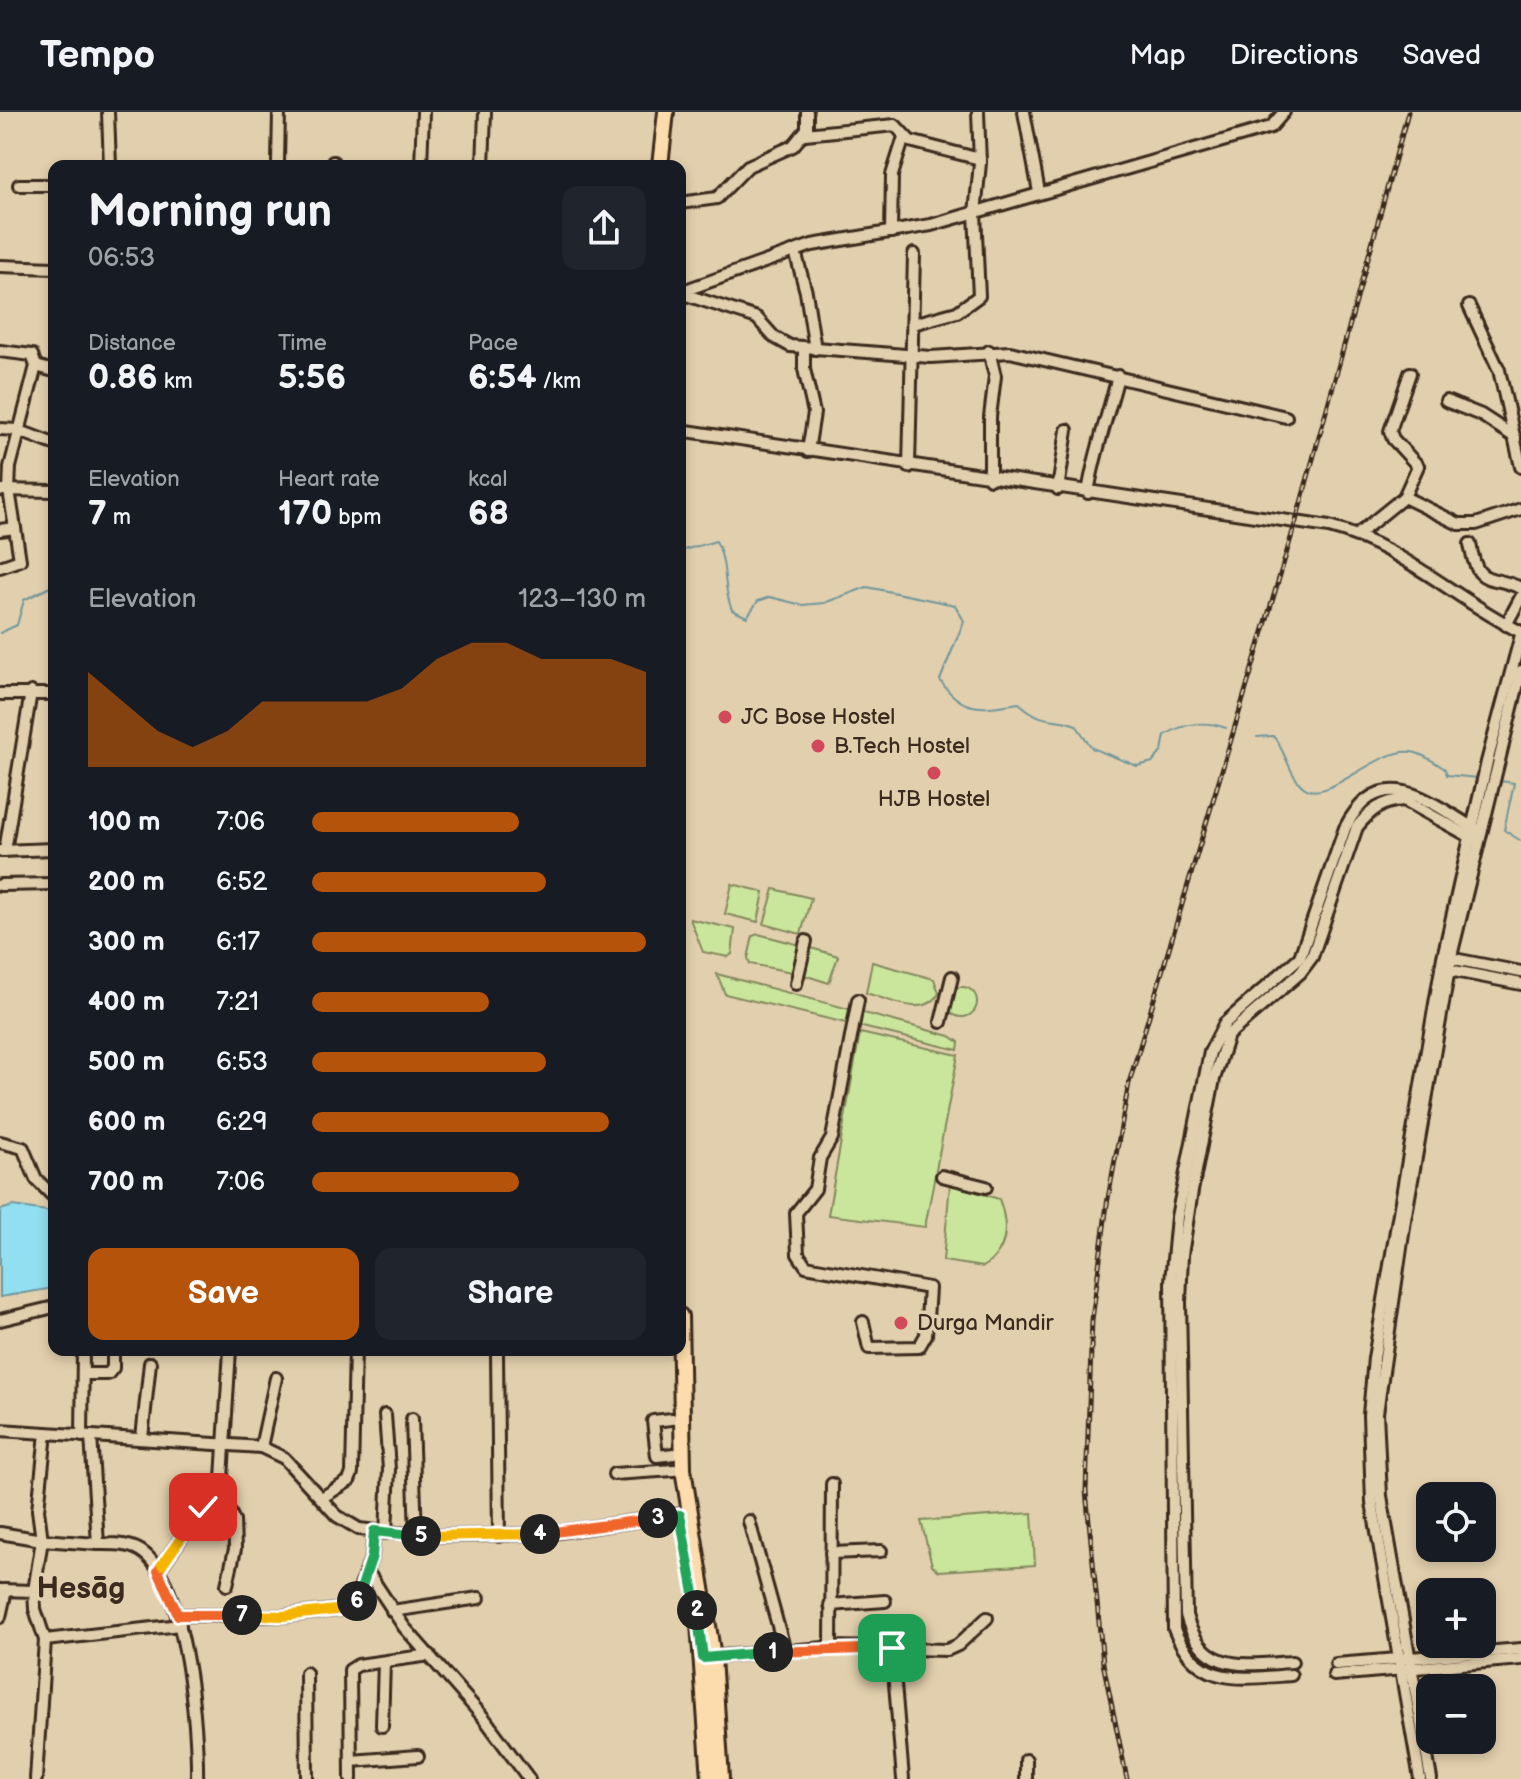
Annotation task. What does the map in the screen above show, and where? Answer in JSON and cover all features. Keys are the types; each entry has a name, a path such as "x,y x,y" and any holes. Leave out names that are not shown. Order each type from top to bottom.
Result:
{"main road":[{"path":"661,160 666,112"},
{"path":"671,1356 674,1470 685,1514 708,1657 721,1779"},
{"path":"681,1356 685,1514"},
{"path":"708,1657 710,1779"}],"street":[{"path":"108,112 110,160"},
{"path":"278,160 279,112"},
{"path":"421,160 423,112"},
{"path":"483,160 485,112"},
{"path":"805,134 807,112"},
{"path":"913,324 957,312 978,299 975,213 980,159 978,112"},
{"path":"1024,112 1039,192"},
{"path":"686,290 795,251 975,213 1271,127 1284,112"},
{"path":"686,202 722,195 748,166 793,146 805,134 886,124 898,127 904,137 915,143 980,159"},
{"path":"891,232 892,175 904,137"},
{"path":"19,185 48,185"},
{"path":"795,251 810,349 804,369 814,413 808,451"},
{"path":"909,467 914,254"},
{"path":"0,266 48,268"},
{"path":"686,294 757,318 782,342 810,349 913,356 1010,352 1286,417"},
{"path":"1469,306 1499,370 1521,467"},
{"path":"0,351 32,355 36,366 17,430 4,490 20,560 0,567"},
{"path":"989,351 995,376 990,417 990,479"},
{"path":"36,366 48,369"},
{"path":"1357,535 1404,497 1418,466 1393,439 1390,431 1410,373"},
{"path":"1088,493 1095,448 1105,427 1118,376"},
{"path":"1446,401 1481,415 1515,437"},
{"path":"0,429 17,430 48,439"},
{"path":"1058,489 1067,430"},
{"path":"686,431 990,479 1296,521 1357,535 1410,560 1521,634 1446,963 1377,1413 1381,1496 1420,1779"},
{"path":"4,490 48,493"},
{"path":"1404,497 1459,524 1476,524 1521,509"},
{"path":"0,530 15,528"},
{"path":"1470,544 1474,568 1485,580 1521,588"},
{"path":"1506,625 1521,597"},
{"path":"1492,763 1521,671"},
{"path":"31,692 3,851 48,849"},
{"path":"0,694 48,693"},
{"path":"1291,1675 1241,1679 1208,1671 1192,1662 1174,1629 1171,1281 1177,1217 1210,1052 1225,1023 1300,957 1345,828 1354,810 1365,800 1386,790 1408,790 1475,834"},
{"path":"1292,1662 1223,1663 1197,1643 1186,1615 1182,1255 1214,1079 1228,1035 1300,973 1312,957 1357,827 1368,813 1393,800 1404,800 1475,834"},
{"path":"0,885 48,884"},
{"path":"796,984 806,941"},
{"path":"1446,963 1521,972"},
{"path":"1446,963 1521,984"},
{"path":"941,1022 952,977"},
{"path":"858,1000 848,1038 832,1138 820,1158 815,1189 796,1213 798,1254 806,1266 826,1272 929,1288 926,1335 919,1347 869,1348 863,1322"},
{"path":"0,1142 23,1148 36,1179 48,1191"},
{"path":"942,1176 986,1187"},
{"path":"0,1320 48,1308"},
{"path":"83,1356 98,1544"},
{"path":"83,1374 111,1372 112,1356"},
{"path":"227,1585 235,1549 235,1528 223,1498 230,1356"},
{"path":"323,1497 351,1478 355,1356"},
{"path":"497,1356 499,1536"},
{"path":"142,1438 150,1363"},
{"path":"261,1447 276,1378"},
{"path":"45,1640 179,1620 283,1616 353,1608 380,1532 389,1469 385,1415"},
{"path":"412,1419 416,1535"},
{"path":"0,1430 226,1442 261,1447 284,1458 349,1525 380,1532 416,1535 545,1534 685,1514"},
{"path":"36,1779 45,1640 35,1609 34,1591 42,1540 38,1510 46,1433"},
{"path":"614,1474 674,1470"},
{"path":"831,1647 832,1484"},
{"path":"158,1571 203,1507 223,1498"},
{"path":"749,1521 785,1651"},
{"path":"0,1533 42,1540 133,1547 146,1554 158,1571 179,1620 194,1713 197,1779"},
{"path":"831,1553 881,1551"},
{"path":"367,1571 392,1611 529,1779"},
{"path":"0,1617 3,1590 34,1591"},
{"path":"392,1611 479,1598"},
{"path":"830,1605 885,1601"},
{"path":"708,1657 831,1647 953,1649 987,1618"},
{"path":"892,1648 903,1779"},
{"path":"1404,1664 1521,1649"},
{"path":"351,1779 350,1670 430,1655"},
{"path":"1335,1669 1521,1659"},
{"path":"382,1726 384,1662"},
{"path":"1404,1664 1431,1779"},
{"path":"306,1673 307,1779"},
{"path":"351,1761 418,1756"},
{"path":"1026,1760 1026,1779"}],"green space":[{"path":"732,884 764,892 758,922 725,914"},
{"path":"774,889 811,898 801,934 764,924"},
{"path":"690,919 735,929 732,954 728,957 703,952"},
{"path":"758,934 796,944 799,948 792,972 750,964 748,958 753,936"},
{"path":"811,948 838,956 829,983 804,975"},
{"path":"872,962 934,979 939,993 933,1001 916,1006 866,993"},
{"path":"717,974 950,1036 959,1042 958,1050 725,994"},
{"path":"962,987 973,991 977,1002 973,1013 962,1017 951,1013 947,1002 951,991"},
{"path":"860,1033 958,1055 925,1227 828,1215"},
{"path":"950,1184 999,1199 1005,1228 1002,1246 992,1261 983,1267 943,1261"},
{"path":"1032,1513 1035,1565 939,1571 932,1565 921,1521"}],"water":[{"path":"13,1206 48,1211 48,1289 0,1297 0,1210"}],"waterway":[{"path":"686,549 716,541 732,610 747,617 758,601 770,597 802,605 824,603 867,587 955,605 964,621 940,680 957,699 984,707 1019,703 1035,715 1076,725 1092,748 1137,766 1153,762 1162,751 1165,735 1180,728 1195,724 1226,728"},
{"path":"0,633 17,625 24,600 48,588"},
{"path":"1257,737 1273,736 1300,783 1315,791 1398,753 1412,752 1430,759 1445,769 1447,775 1478,778"},
{"path":"1500,781 1514,783 1504,830 1521,841"}],"railway":[{"path":"1127,1779 1103,1663 1086,1491 1092,1320 1107,1204 1129,1083 1296,521 1408,112"}],"place":[{"name":"JC Bose Hostel","path":"725,717"},
{"name":"B.Tech Hostel","path":"818,746"},
{"name":"HJB Hostel","path":"934,773"},
{"name":"Durga Mandir","path":"901,1323"}],"district":[{"name":"Hesāg","path":"81,1589"}],"route":[{"path":"203,1507 158,1571 178,1615 283,1616 353,1608 372,1556 374,1531 426,1536 545,1534 680,1515 694,1586 703,1658 837,1647 892,1648"}]}
